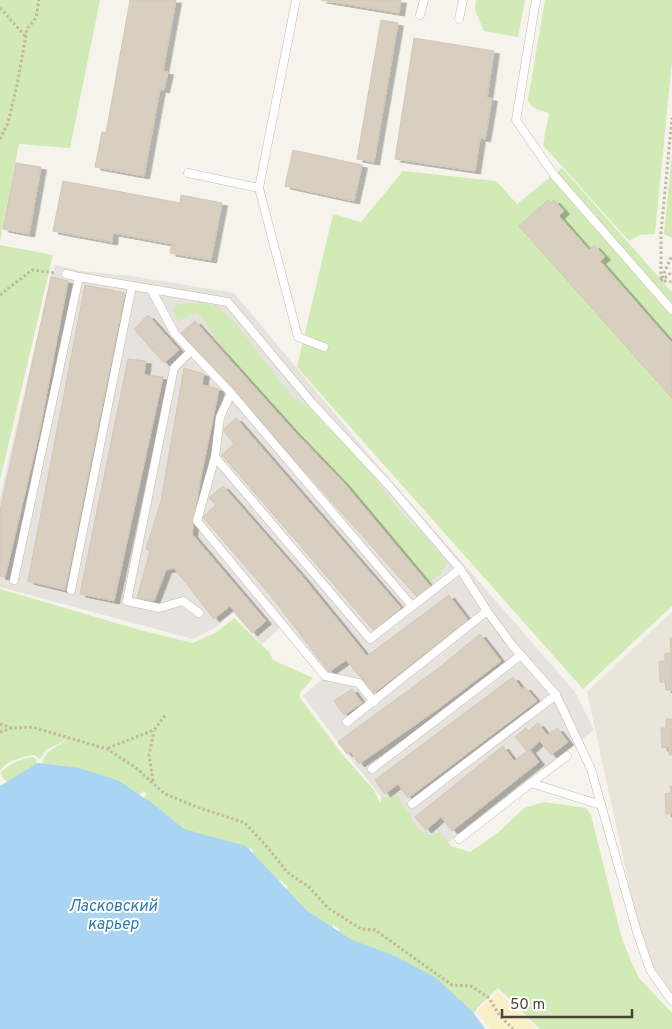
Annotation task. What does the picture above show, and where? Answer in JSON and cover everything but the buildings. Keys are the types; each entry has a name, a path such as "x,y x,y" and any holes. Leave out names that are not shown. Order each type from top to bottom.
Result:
{"lane":[{"path":"296,0 260,188 298,337 324,348"},
{"path":"420,15 424,0"},
{"path":"459,19 463,0"},
{"path":"536,0 516,120 554,175 672,310"},
{"path":"188,173 260,188"},
{"path":"66,274 228,302 312,403 391,488 460,570 487,611 521,655 556,695 591,769 637,932 650,970 672,1001"},
{"path":"14,580 79,276"},
{"path":"71,590 132,286"},
{"path":"150,289 175,334 231,393 412,606"},
{"path":"191,351 174,368 127,602 159,608 182,601 200,613"},
{"path":"231,393 220,417 215,457 197,520 325,676 359,683 374,702"},
{"path":"215,457 370,639 460,570"},
{"path":"347,722 487,611"},
{"path":"372,769 521,655"},
{"path":"412,804 556,695"},
{"path":"459,840 567,756"},
{"path":"532,783 601,805"}],"path":[{"path":"0,139 8,123 27,30 36,18 39,0"},
{"path":"0,8 26,37"},
{"path":"660,281 661,232 672,118"},
{"path":"660,281 672,255"},
{"path":"0,295 32,270 66,274"},
{"path":"660,281 672,272"},
{"path":"660,281 672,282"},
{"path":"153,783 149,755 154,730 166,714"},
{"path":"0,724 12,728"},
{"path":"0,732 12,728 32,726 107,748 166,794 245,824 268,848 287,872 310,888 328,908 360,929 374,930 452,985 471,986 489,998 500,1016 513,1029"},
{"path":"107,748 154,730"}],"shaded area":[{"path":"55,265 82,271 131,276 234,293 376,463 575,692 594,730 429,857 303,696 322,679 281,627 262,644 233,613 216,627 193,639 0,587 0,497"},
{"path":"672,612 672,995 649,976 587,692"}],"green space":[{"path":"0,0 100,0 70,148 19,144 0,241"},
{"path":"476,0 525,0 518,37 484,31 475,10"},
{"path":"545,0 672,0 672,60 655,234 640,235 629,241 543,145 549,113 531,105 528,99"},
{"path":"672,153 672,238 664,234"},
{"path":"562,168 672,292 672,606 583,689 297,367 333,214 361,222 403,171 496,181 517,204"},
{"path":"0,245 53,255 0,480"},
{"path":"199,302 217,306 234,321 292,397 313,410 327,428 367,468 402,514 420,530 447,564 436,577 427,582 355,495 267,401 231,358 198,312 178,321 172,309 178,304"},
{"path":"0,589 140,630 193,643 215,633 234,618 269,652 273,660 313,678 300,693 300,698 342,754 374,790 380,803 382,798 397,795 419,830 428,836 440,832 451,846 470,852 499,832 524,808 544,802 586,808 591,815 622,939 639,978 672,1013 672,1029 540,1029 498,988 477,1008 472,1018 332,940 340,930 334,925 327,933 287,894 287,886 282,881 273,881 253,858 253,850 243,845 242,848 221,860 141,802 147,794 143,791 137,798 40,773 44,759 49,751 68,739 46,750 40,759 34,755 20,758 7,764 0,771"},
{"path":"34,757 39,766 14,788 2,777 1,772 9,766 20,760"}],"sand":[{"path":"498,992 535,1029 490,1029 477,1011"}],"water":[{"name":"Ласковский карьер","path":"38,763 79,768 117,780 153,804 184,829 246,846 306,910 352,940 395,956 436,978 472,1011 485,1029 0,1029 0,786"}]}
